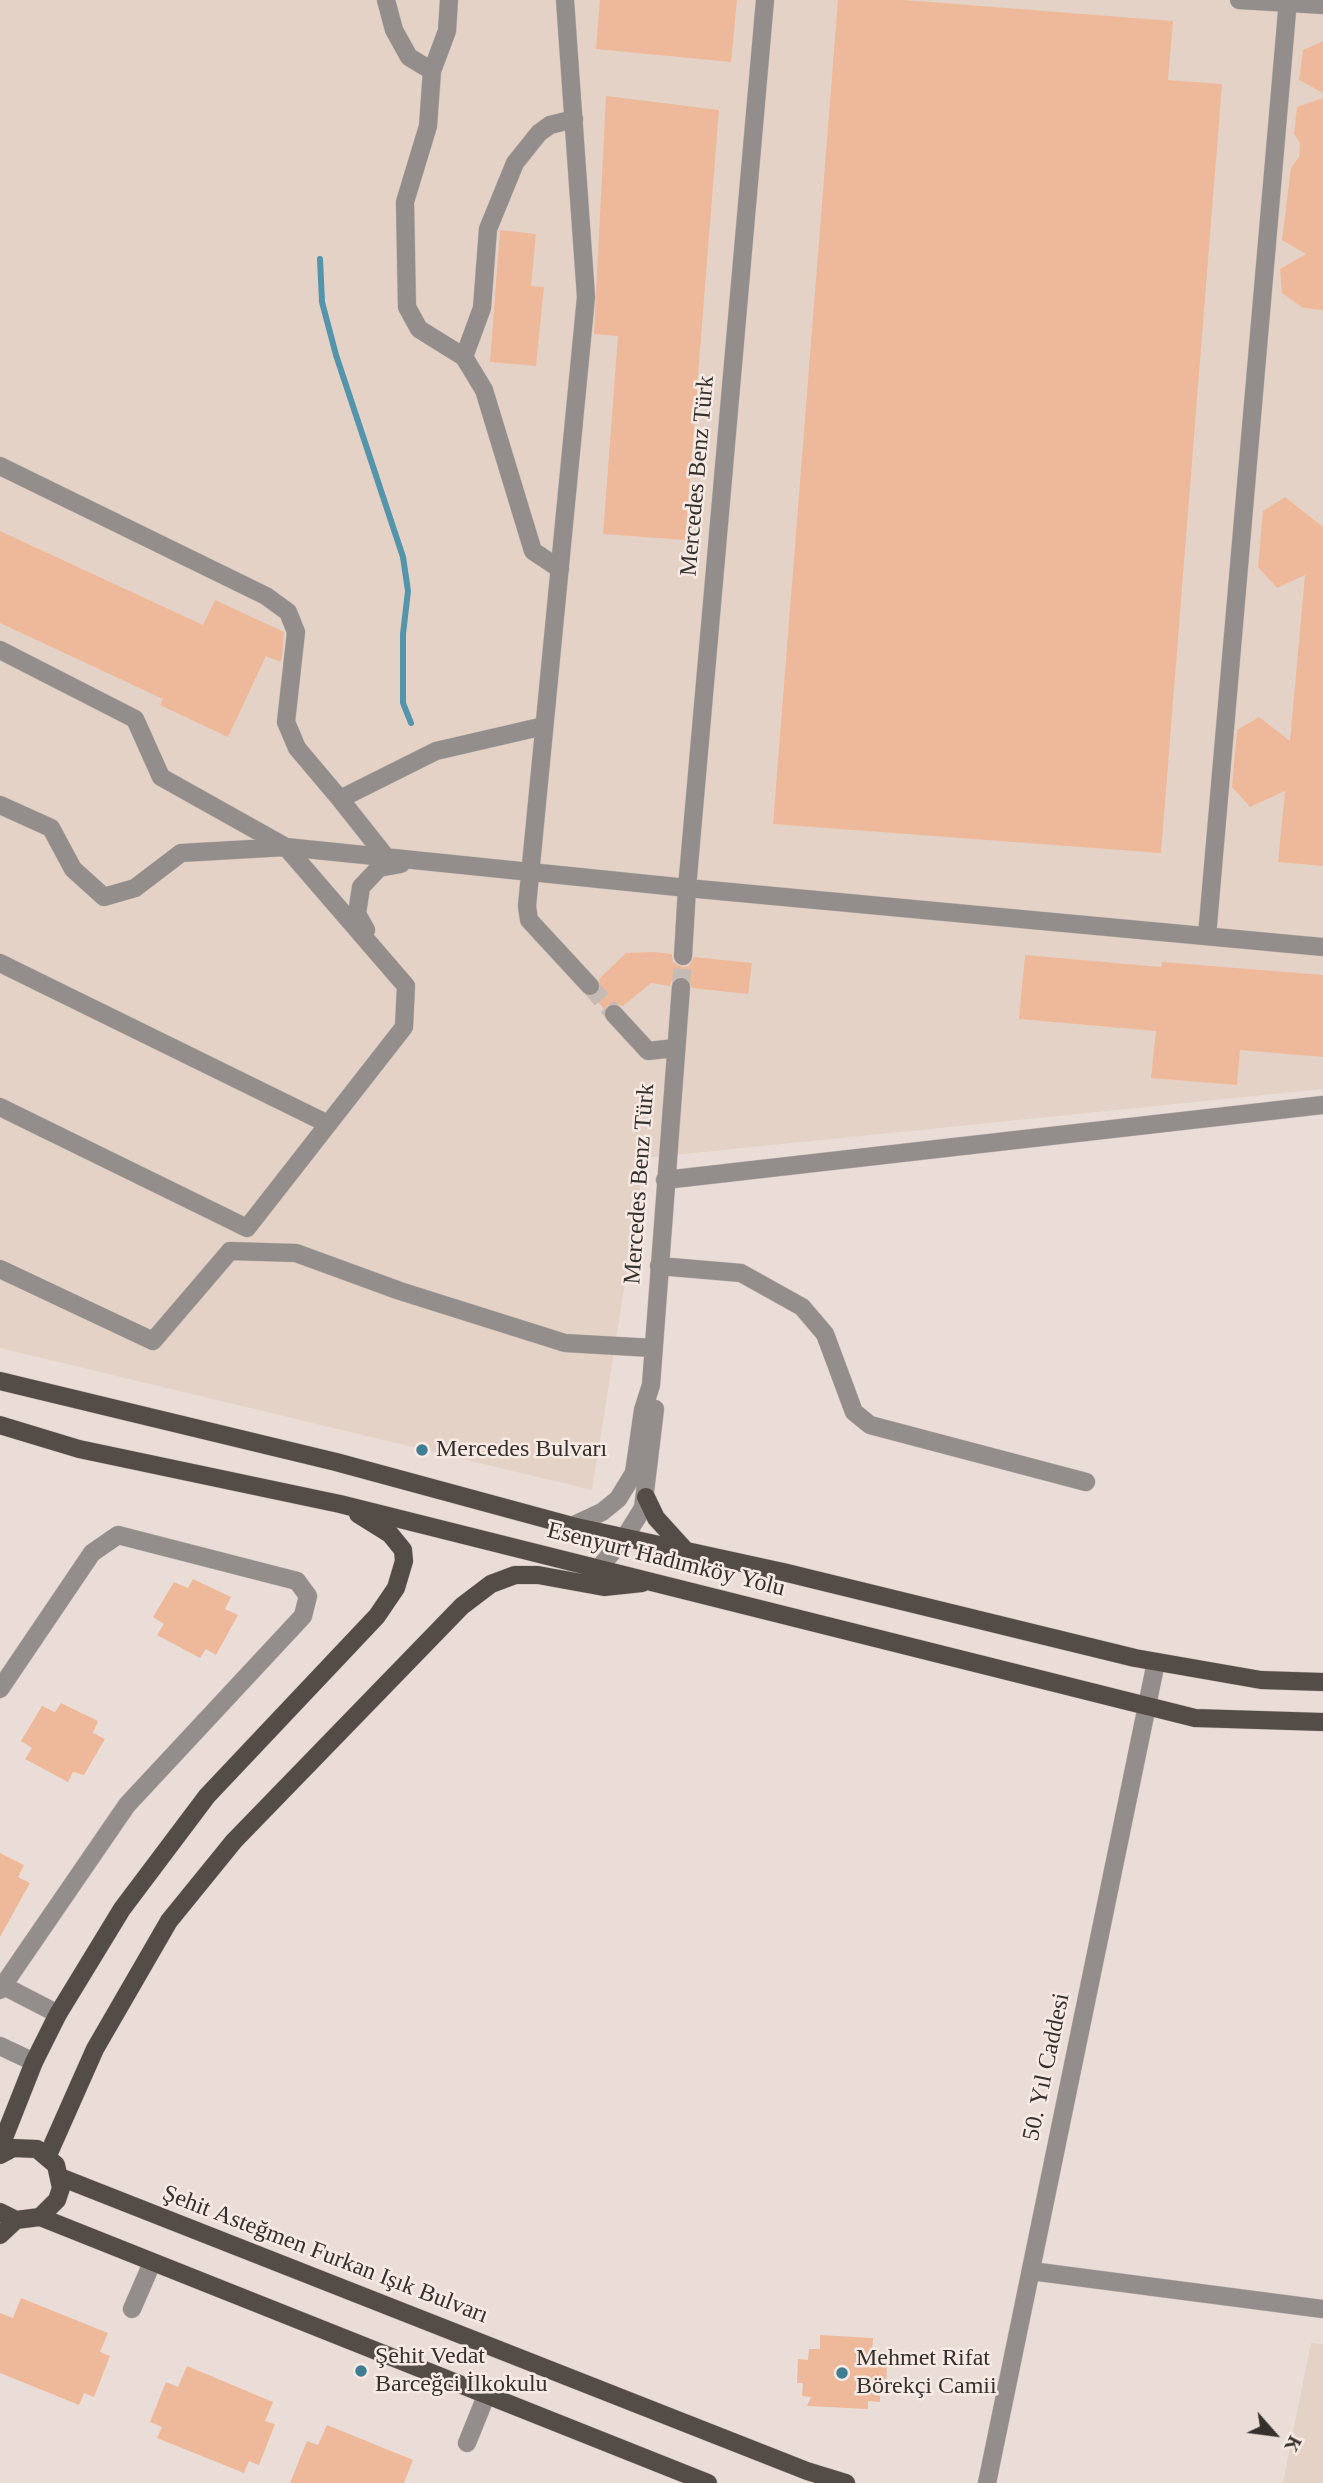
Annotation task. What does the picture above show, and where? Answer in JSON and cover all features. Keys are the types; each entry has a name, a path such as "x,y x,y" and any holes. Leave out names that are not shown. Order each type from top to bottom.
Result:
{"main road":[{"name":"Esenyurt Hadımköy Yolu","path":"0,1381 336,1462 572,1526 1156,1662 1261,1680 1323,1682"},
{"name":"Esenyurt Hadımköy Yolu","path":"0,1425 79,1449 340,1504 1195,1718 1323,1722"},
{"path":"646,1497 656,1518 686,1551"},
{"path":"0,2148 34,2062 58,2014 122,1909 207,1796 377,1616 396,1588 404,1561 403,1550 397,1540 340,1504"},
{"path":"48,2155 95,2049 169,1921 234,1841 462,1606 491,1584 515,1575 538,1575 604,1587 653,1581"},
{"path":"0,2155 13,2148 25,2146 48,2155 61,2177 57,2200 40,2217"},
{"name":"Şehit Asteğmen Furkan Işık Bulvarı","path":"61,2177 768,2456 846,2483"},
{"path":"0,2235 8,2216 40,2217 708,2483"}],"street":[{"path":"386,0 394,30 409,57 432,71"},
{"path":"449,0 447,31 432,71 428,127 405,202 407,307 419,329 464,357 484,390 533,551 560,569"},
{"path":"565,0 586,297 527,906 529,920 590,986"},
{"name":"Mercedes Benz Türk","path":"684,956 687,888 765,0"},
{"path":"1240,0 1323,5"},
{"path":"1207,936 1287,1"},
{"path":"464,357 482,308 488,229 515,163 539,133 550,125 574,119"},
{"path":"0,466 266,596 288,612 296,632 286,722 298,748 386,857"},
{"path":"0,650 135,719 161,777 286,847 406,986 404,1027 247,1228 0,1107"},
{"path":"340,799 436,751 544,726"},
{"path":"0,805 51,828 73,869 104,897 135,888 180,853 286,847 687,888 1323,947"},
{"path":"380,954 357,914 361,887 379,869 422,861"},
{"path":"0,963 327,1123"},
{"name":"Mercedes Benz Türk","path":"572,1526 618,1499 634,1473 643,1410 651,1385 681,987"},
{"path":"614,1014 648,1051 675,1048"},
{"path":"665,1180 1323,1105"},
{"path":"0,1269 153,1341 230,1251 296,1253 400,1291 565,1343 653,1348"},
{"path":"659,1266 741,1273 802,1307 825,1334 854,1412 870,1425 1086,1482"},
{"name":"Mercedes Benz Türk","path":"599,1568 625,1537 643,1508 655,1402 651,1385"},
{"path":"0,1689 92,1553 118,1535 297,1581 308,1596 303,1616 127,1805 1,1987 58,2014"},
{"name":"50. Yıl Caddesi","path":"987,2483 1156,1662"},
{"path":"0,2046 34,2062"},
{"path":"132,2309 152,2263"},
{"path":"1031,2271 1323,2309"},
{"path":"467,2443 486,2396"}],"shaded area":[{"path":"0,0 1323,0 1323,1089 645,1158 592,1490 0,1348"},
{"path":"1311,2343 1323,2344 1323,2483 1283,2483"}],"building":[{"path":"600,0 737,0 731,62 596,49"},
{"path":"838,0 904,0 1173,21 1168,80 1222,84 1161,853 773,824"},
{"path":"1323,41 1323,93 1299,80 1303,50"},
{"path":"606,96 719,110 685,540 603,534 618,336 594,334"},
{"path":"1323,98 1323,310 1303,308 1282,293 1280,269 1306,254 1282,240 1291,168 1299,157 1300,143 1294,134 1297,107"},
{"path":"500,230 536,234 531,286 544,287 536,366 490,362"},
{"path":"1285,497 1323,527 1323,866 1278,862 1285,791 1250,807 1232,787 1237,730 1259,717 1290,741 1305,575 1277,588 1258,567 1263,511"},
{"path":"0,531 203,625 215,600 284,632 282,658 280,662 266,656 228,737 160,705 163,699 0,623"},
{"path":"626,953 672,954 673,962 682,967 689,966 694,957 752,963 748,994 692,988 688,978 681,976 672,980 670,986 651,983 623,1006 612,1003 604,1009 593,997 601,989 599,979"},
{"path":"1025,955 1161,967 1162,962 1323,975 1323,1057 1240,1050 1237,1085 1151,1078 1156,1031 1019,1019"},
{"path":"193,1579 231,1597 225,1609 238,1615 216,1655 206,1649 200,1658 157,1635 164,1624 153,1617 174,1582 188,1588"},
{"path":"61,1703 98,1721 93,1733 105,1739 84,1775 73,1772 68,1782 25,1759 32,1748 21,1741 42,1706 55,1712"},
{"path":"0,1853 24,1865 18,1877 30,1883 0,1937"},
{"path":"21,2298 108,2333 100,2352 110,2356 94,2397 84,2393 79,2405 0,2373 0,2313 13,2318"},
{"name":"Mehmet Rifat Börekçi Camii","path":"820,2335 873,2338 872,2351 879,2351 878,2362 887,2363 886,2388 880,2388 880,2402 868,2401 868,2409 807,2406 811,2397 802,2396 803,2383 797,2383 798,2359 808,2360 809,2349 820,2349"},
{"path":"187,2366 273,2402 265,2421 275,2424 259,2465 249,2461 244,2473 157,2438 162,2427 150,2422 166,2382 178,2387"},
{"path":"327,2425 413,2460 404,2483 290,2483 307,2441 318,2445"}],"waterway":[{"path":"320,259 322,302 336,355 403,557 408,591 403,634 403,703 411,723"}],"tunnel":[{"path":"681,987 683,956"},
{"path":"590,986 614,1014"}],"place":[{"name":"Mercedes Bulvarı","path":"422,1450"},
{"name":"Şehit Vedat Barceğci İlkokulu","path":"361,2371"},
{"name":"Mehmet Rifat Börekçi Camii","path":"842,2373"}]}
